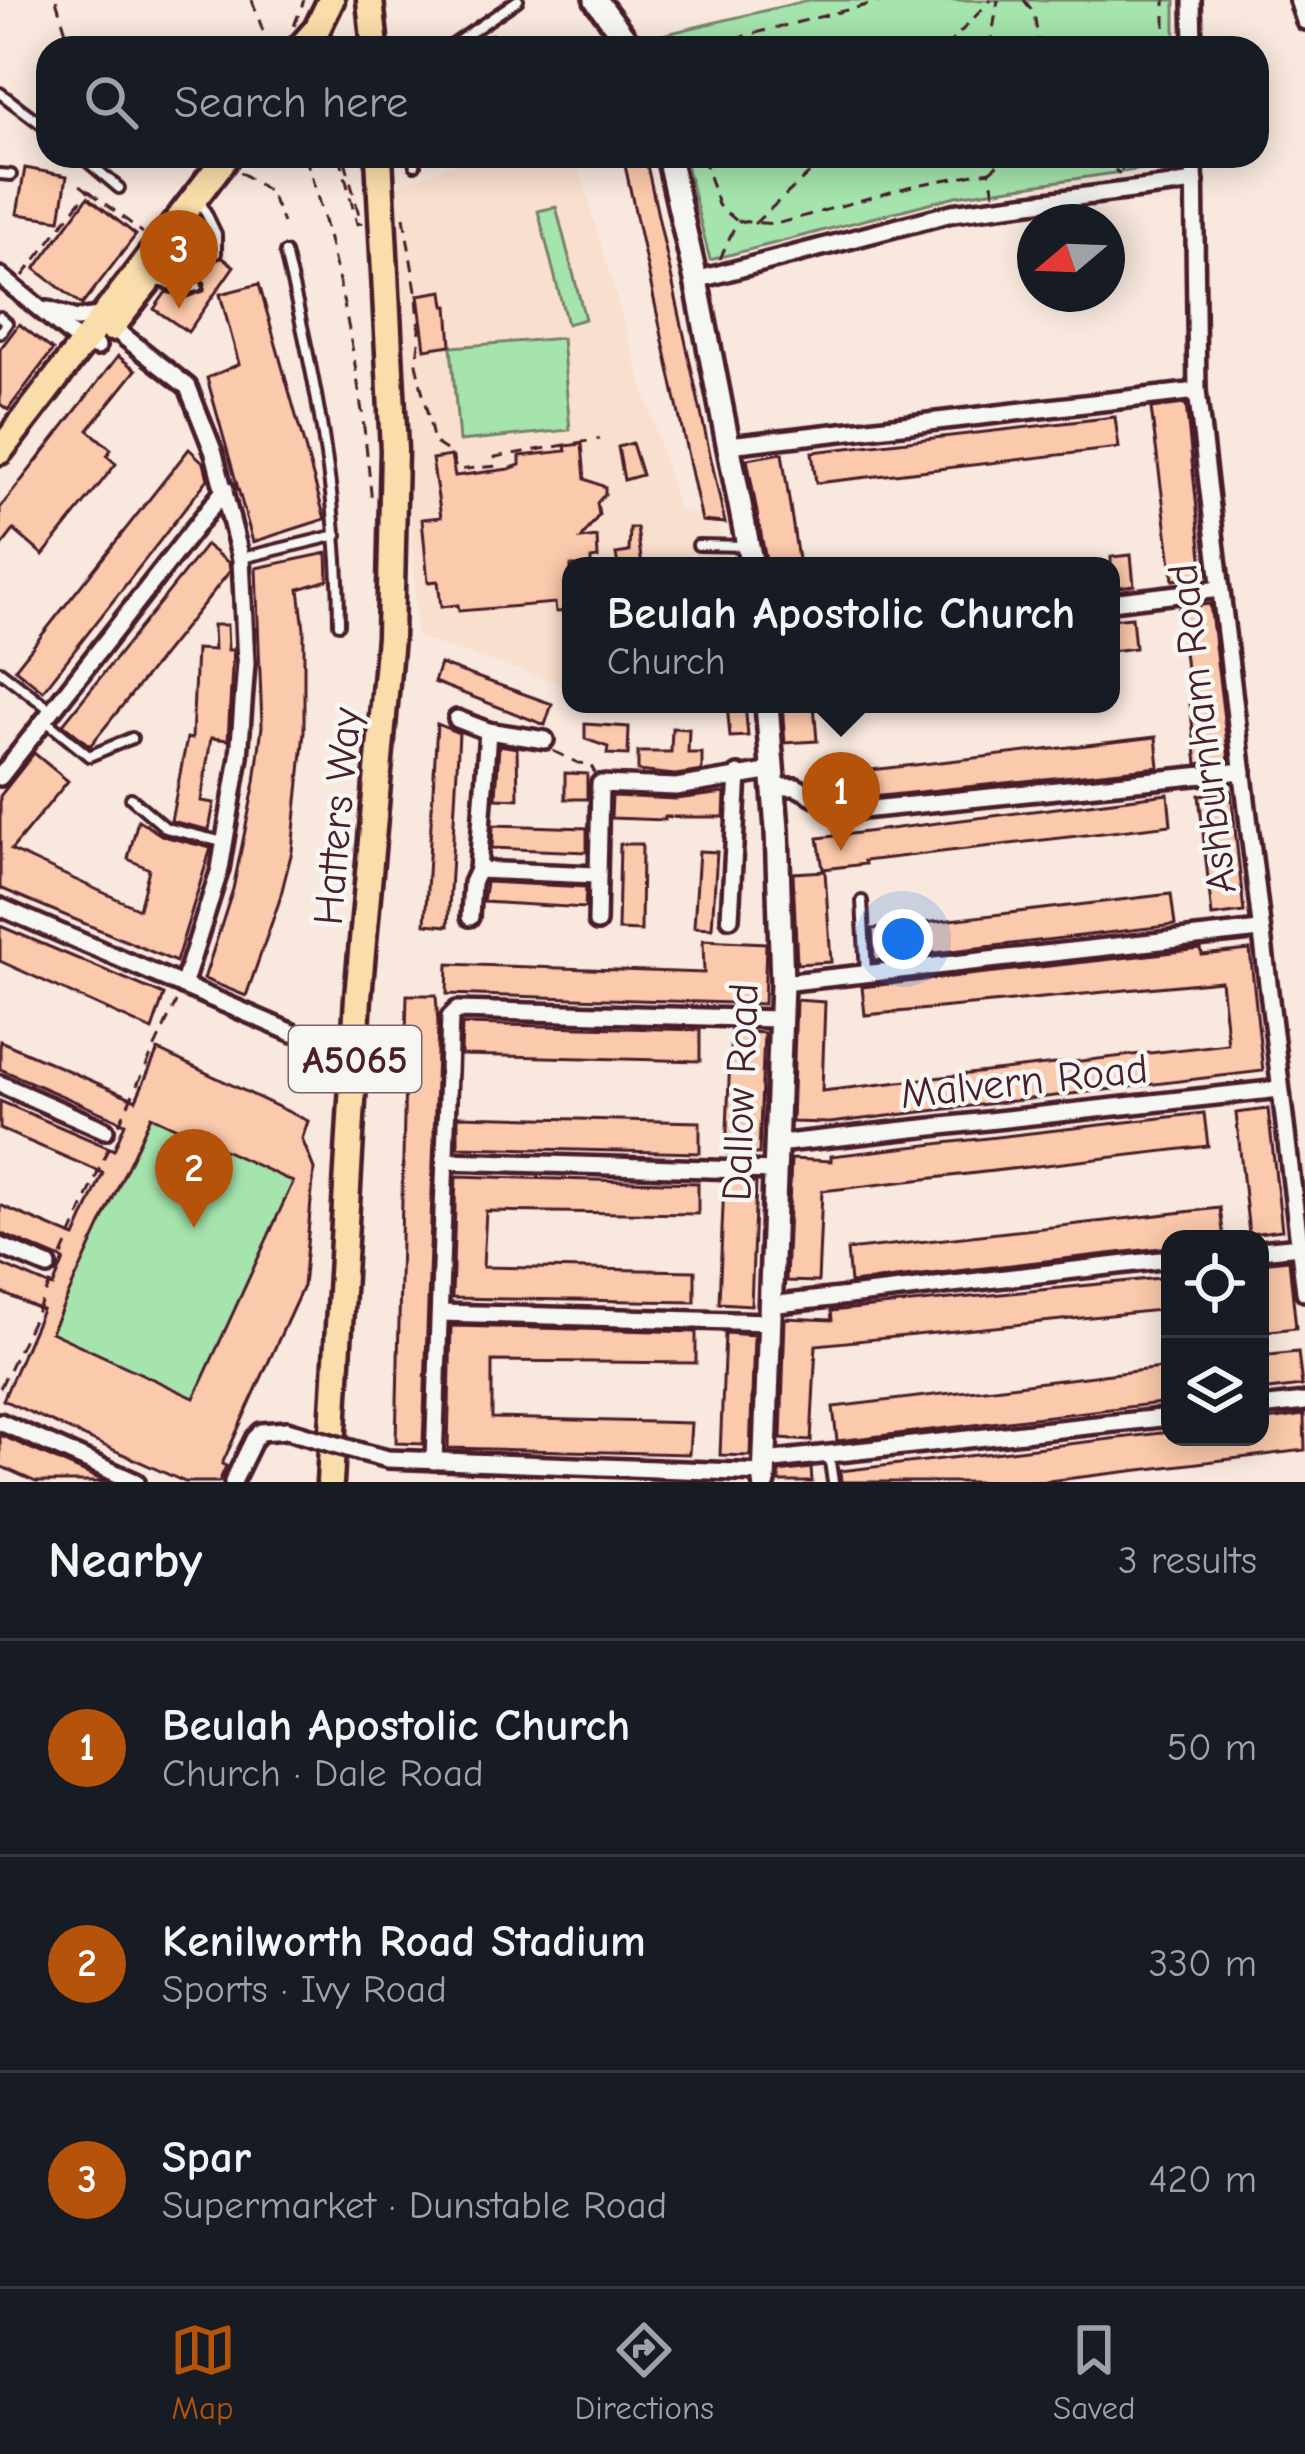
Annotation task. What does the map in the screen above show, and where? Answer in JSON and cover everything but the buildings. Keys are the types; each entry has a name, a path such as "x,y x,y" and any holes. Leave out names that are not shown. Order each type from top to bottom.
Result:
{"main road":[{"path":"309,36 331,0"},
{"path":"4,440 32,431 194,203 226,168"},
{"path":"98,333 149,282 228,168"},
{"name":"Hatters Way","path":"330,1482 358,997 391,615 392,375 380,168"}],"street":[{"path":"1192,0 1193,36"},
{"path":"1298,0 1305,21"},
{"path":"600,1 624,36"},
{"path":"671,168 750,556"},
{"name":"Ashburnham Road","path":"1194,168 1197,391 1305,1292"},
{"path":"696,280 952,213 1121,180 1195,182"},
{"path":"0,276 45,309 98,333"},
{"path":"45,309 76,319 170,384 188,387 225,489 241,559 246,663 239,757 220,869 183,986"},
{"path":"729,445 1197,391"},
{"path":"0,777 225,489"},
{"path":"1120,601 1220,590"},
{"name":"Dallow Road","path":"764,1472 782,982 768,713"},
{"path":"458,719 488,731 545,740"},
{"path":"470,917 488,731"},
{"path":"597,922 600,784 649,778 676,787 738,774 773,779 832,806 862,810 1243,771"},
{"path":"730,918 738,774"},
{"path":"478,870 596,875"},
{"path":"0,907 293,1033"},
{"path":"782,982 1261,930"},
{"path":"434,1461 450,1017 457,1010 780,1019"},
{"path":"0,1084 105,1130"},
{"name":"Malvern Road","path":"776,1144 1280,1089"},
{"path":"445,1161 775,1171"},
{"path":"0,1246 48,1266"},
{"path":"1269,1249 1300,1246"},
{"path":"440,1313 770,1313 1161,1260"},
{"path":"1269,1406 1305,1402"},
{"path":"233,1482 261,1432 287,1430 388,1459 764,1472 829,1454 1161,1418"},
{"path":"0,1422 136,1482"}],"lane":[{"path":"468,36 518,0"},
{"path":"0,93 36,120"},
{"path":"95,168 119,188"},
{"path":"202,206 216,234 216,253"},
{"path":"286,253 328,454 337,535 339,624"},
{"path":"149,282 166,280 186,290 196,286"},
{"path":"0,317 7,323 0,333"},
{"path":"241,559 337,535"},
{"path":"698,545 750,556"},
{"path":"0,671 89,756 133,739"},
{"path":"131,798 166,828 224,842"},
{"path":"862,901 866,974"},
{"path":"829,1454 833,1482"}],"path":[{"path":"56,0 67,36"},
{"path":"252,0 265,36"},
{"path":"304,0 307,36"},
{"path":"743,36 887,0"},
{"path":"957,36 994,0"},
{"path":"991,36 994,0"},
{"path":"1024,0 1034,13 1035,36"},
{"path":"1166,0 1166,36"},
{"path":"488,24 492,36"},
{"path":"241,168 270,192 283,223"},
{"path":"309,168 336,255 351,325"},
{"path":"345,168 357,224 361,223 345,168"},
{"path":"707,168 718,205 737,221 752,225 776,224 994,168"},
{"path":"752,225 815,168"},
{"path":"1110,168 1121,180"},
{"path":"1121,180 1124,168"},
{"path":"991,171 996,206"},
{"path":"79,184 144,235 148,230"},
{"path":"15,286 88,190"},
{"path":"401,206 417,296 416,364 434,442 452,454 456,470 496,466 495,457 600,439"},
{"path":"719,257 737,221"},
{"path":"545,740 554,752 590,764 600,784"},
{"path":"0,1388 183,986"}],"shaded area":[{"path":"444,168 579,168 678,508 718,524 722,557 562,557 562,684 417,637 396,186"}],"green space":[{"path":"810,0 1175,0 1175,36 657,36"},
{"path":"687,168 1149,168 956,196 710,260"},
{"path":"556,207 585,319 567,324 538,211"},
{"path":"562,338 570,430 459,441 451,347"},
{"path":"158,1050 308,1121 302,1139 314,1169 303,1286 229,1449 23,1353"}],"place":[{"name":"Spar","path":"179,309"},
{"name":"Beulah Apostolic Church","path":"841,851"},
{"name":"Kenilworth Road Stadium","path":"194,1228"}]}
